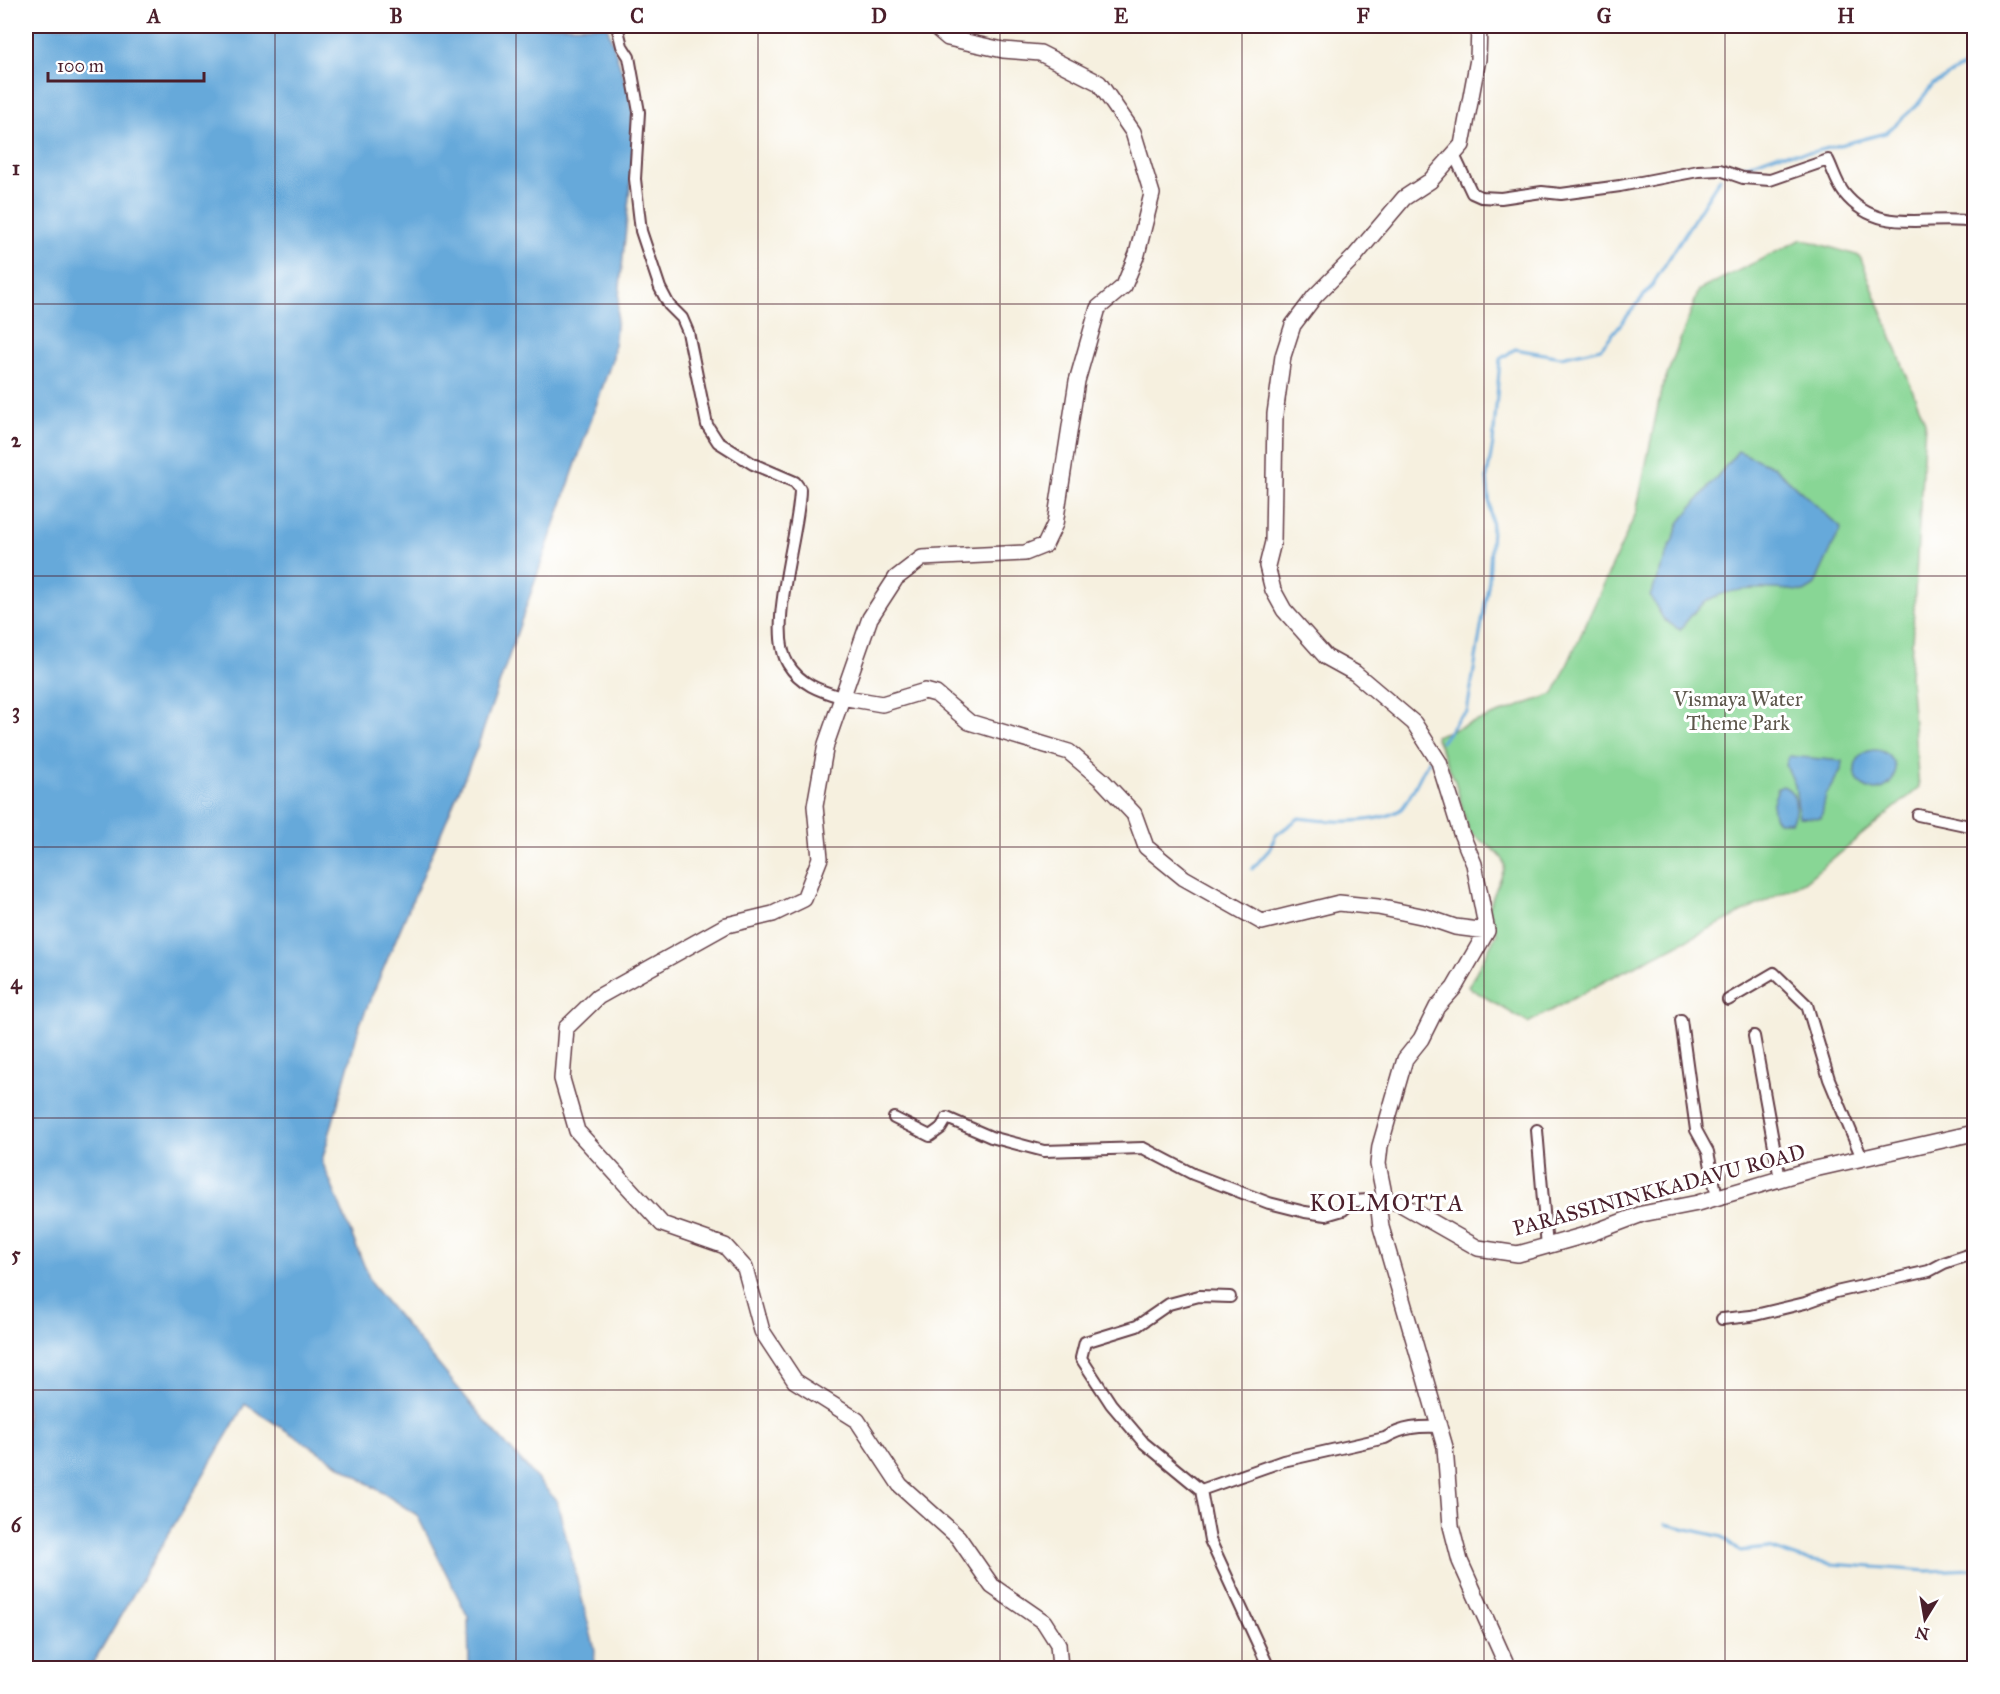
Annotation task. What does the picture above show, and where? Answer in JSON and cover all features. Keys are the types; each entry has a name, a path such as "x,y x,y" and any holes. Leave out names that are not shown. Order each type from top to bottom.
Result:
{"street":[{"path":"617,26 622,46 629,57 639,112 635,179 641,231 654,273 669,305 682,318 688,332 707,425 718,442 753,464 795,482 800,489 788,564 781,647 787,663 798,676 813,689 841,698 882,704 925,691 936,694 969,722 1068,752 1102,780 1134,814 1146,848 1184,878 1262,922 1339,903 1378,906 1426,917 1455,927 1487,931"},
{"path":"934,26 948,38 1003,50 1040,53 1099,83 1133,132 1152,194 1137,254 1124,286 1098,308 1077,381 1055,524 1045,545 1024,552 922,558 896,578 870,618 826,744 815,806 820,858 804,899 773,914 727,925 598,997 566,1028 562,1079 576,1131 662,1224 725,1246 745,1268 762,1331 795,1381 857,1420 900,1485 958,1537 992,1586 1044,1622 1058,1644 1060,1668"},
{"path":"1479,26 1478,59 1462,145 1430,181 1404,198 1354,257 1315,296 1293,325 1283,356 1275,414 1274,542 1267,567 1273,590 1284,609 1326,657 1355,673 1414,723 1439,762 1461,833 1474,864 1487,931 1454,988 1437,1007 1421,1040 1405,1059 1380,1146 1378,1164 1385,1199 1379,1210 1387,1256 1445,1447 1452,1503 1451,1526 1460,1560 1508,1668"},
{"path":"1454,155 1472,193 1480,197 1501,198 1542,192 1561,194 1620,186 1698,171 1720,170 1743,177 1770,180 1828,160 1844,193 1876,218 1931,222 1955,219 1974,222"},
{"path":"1918,814 1974,827"},
{"path":"1728,1000 1774,973 1806,1005 1829,1079 1862,1158"},
{"path":"1681,1020 1696,1130 1708,1152 1717,1197"},
{"path":"1754,1036 1780,1179"},
{"path":"894,1118 930,1136 941,1128 946,1118 991,1137 1044,1150 1143,1148 1193,1174 1269,1203 1305,1212 1326,1215 1342,1210 1353,1201 1385,1199"},
{"path":"1537,1130 1547,1247"},
{"name":"PARASSININKKADAVU ROAD","path":"1385,1199 1399,1203 1478,1248 1518,1254 1547,1247 1642,1214 1717,1197 1862,1158 1974,1133"},
{"path":"1722,1319 1751,1316 1805,1303 1836,1292 1929,1271 1944,1263 1974,1253"},
{"path":"1230,1297 1199,1296 1169,1304 1137,1326 1085,1342 1081,1358 1111,1404 1144,1443 1202,1490 1210,1540 1269,1668"},
{"path":"1202,1490 1283,1461 1385,1438 1399,1429 1424,1426 1440,1428"}],"green space":[{"name":"Vismaya Water Theme Park","path":"1802,239 1860,256 1925,422 1910,677 1919,788 1804,882 1620,973 1528,1023 1468,987 1497,933 1489,909 1504,865 1503,859 1497,852 1469,832 1455,781 1435,736 1554,694 1636,513 1661,391 1699,290"}],"water":[{"path":"26,26 607,26 637,118 613,357 477,748 360,1024 322,1161 372,1285 493,1430 557,1501 595,1650 594,1668 469,1668 468,1617 417,1515 245,1404 90,1668 26,1668"},
{"path":"1738,451 1774,467 1841,528 1814,586 1804,592 1759,589 1724,593 1704,603 1680,630 1664,620 1650,596 1680,522"},
{"path":"1875,750 1889,756 1895,770 1889,784 1875,790 1861,784 1855,770 1861,756"},
{"path":"1789,756 1842,761 1841,770 1826,795 1821,818 1799,817 1795,785 1786,765"},
{"path":"1783,786 1792,792 1794,797 1796,807 1791,822 1778,822 1774,816 1772,805 1778,788"}],"waterway":[{"path":"1739,168 1777,154 1813,152 1886,133 1917,105 1933,84 1974,60"},
{"path":"1441,742 1459,717 1467,712 1489,580 1492,528 1487,477 1493,443 1500,359 1515,349 1561,357 1601,348 1651,287 1720,178"},
{"path":"1252,869 1269,850 1276,835 1299,818 1323,821 1366,820 1379,818 1401,809 1429,760"},
{"path":"1665,1524 1723,1537 1739,1551 1769,1548 1801,1559 1831,1564 1928,1571 1974,1569"}],"district":[{"name":"KOLMOTTA","path":"1387,1203"}]}
